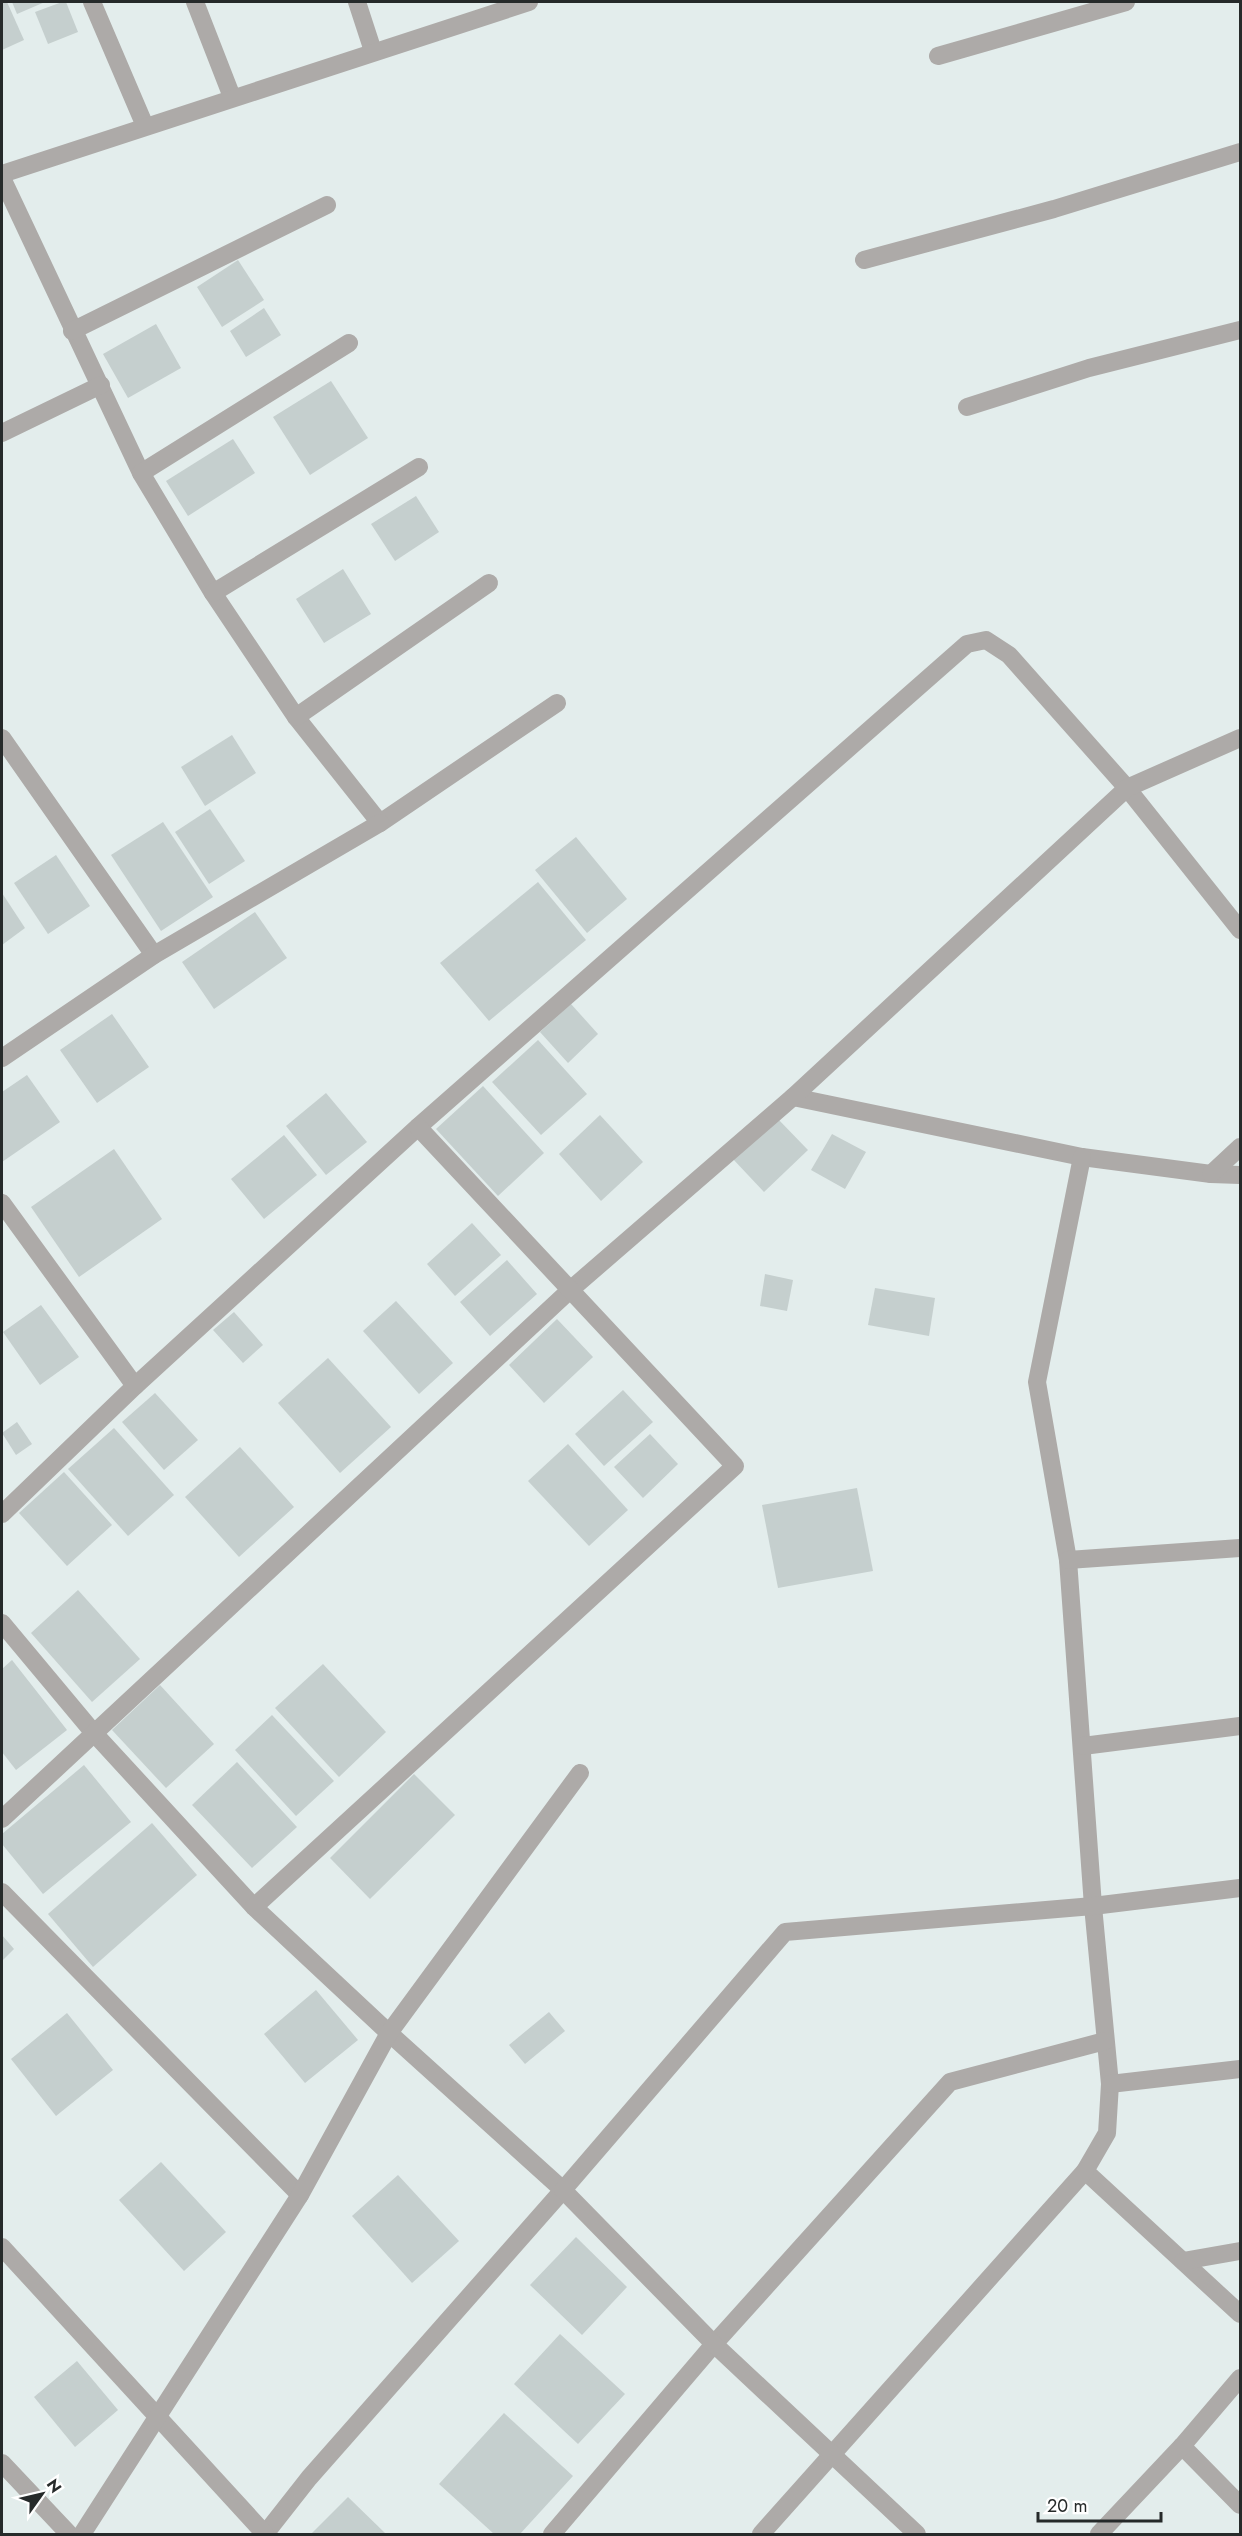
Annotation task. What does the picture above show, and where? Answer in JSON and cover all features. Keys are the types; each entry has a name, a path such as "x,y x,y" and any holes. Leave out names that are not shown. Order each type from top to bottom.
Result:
{"street":[{"path":"93,2 145,126"},
{"path":"195,2 232,97"},
{"path":"357,2 373,51"},
{"path":"380,822 296,717 213,593 141,473 101,385 72,331 2,176 373,51 497,6 529,2"},
{"path":"938,56 1126,2"},
{"path":"864,260 1054,209 1240,152"},
{"path":"72,331 327,205"},
{"path":"967,406 1089,368 1240,330"},
{"path":"141,473 349,343"},
{"path":"2,432 101,385"},
{"path":"213,593 418,467"},
{"path":"296,717 489,583"},
{"path":"2,1514 135,1386 418,1127 967,644 986,640 1009,655 1127,788 1240,930"},
{"path":"2,1058 154,955 380,822 557,703"},
{"path":"2,738 154,955"},
{"path":"2,1819 569,1291 794,1097 1127,788 1240,738"},
{"path":"794,1097 1082,1157 1211,1174 1240,1175"},
{"path":"254,1907 735,1466 418,1127"},
{"path":"1211,1174 1240,1147"},
{"path":"761,2535 1085,2171 1107,2133 1110,2084 1093,1906 1068,1560 1036,1382 1082,1157"},
{"path":"2,1203 135,1386"},
{"path":"1068,1560 1240,1548"},
{"path":"2,1623 93,1732 254,1907 563,2190 714,2344 916,2535"},
{"path":"1083,1746 1240,1726"},
{"path":"82,2535 300,2195 389,2033 580,1773"},
{"path":"2,2247 265,2535 309,2478 563,2190 785,1932 1093,1906 1240,1888"},
{"path":"2,1892 300,2195"},
{"path":"552,2535 714,2344 950,2082 1105,2041"},
{"path":"1110,2084 1240,2069"},
{"path":"1085,2171 1240,2314"},
{"path":"1183,2261 1240,2251"},
{"path":"1099,2535 1182,2446 1240,2378"},
{"path":"1182,2446 1240,2505"},
{"path":"2,2463 69,2535"}],"building":[{"path":"2,2 7,2 24,40 2,50"},
{"path":"12,2 45,2 17,14"},
{"path":"66,2 78,32 48,44 35,12"},
{"path":"238,260 264,300 222,327 197,287"},
{"path":"264,308 281,335 246,357 230,331"},
{"path":"156,324 181,368 128,398 103,354"},
{"path":"331,381 368,438 310,475 273,417"},
{"path":"233,439 255,473 188,516 166,481"},
{"path":"416,496 439,532 395,561 371,524"},
{"path":"343,569 371,614 324,643 296,599"},
{"path":"232,735 256,773 205,806 181,767"},
{"path":"210,809 245,861 209,884 175,832"},
{"path":"163,822 213,897 161,931 111,855"},
{"path":"576,837 627,899 587,933 535,870"},
{"path":"56,855 90,906 48,934 14,883"},
{"path":"538,882 586,940 489,1021 440,963"},
{"path":"2,893 25,928 2,945"},
{"path":"255,912 287,958 214,1009 182,962"},
{"path":"571,1004 598,1034 568,1063 540,1032"},
{"path":"112,1014 149,1067 97,1103 60,1050"},
{"path":"538,1040 587,1094 541,1135 492,1082"},
{"path":"27,1075 60,1122 2,1162 2,1092"},
{"path":"483,1086 544,1153 498,1196 436,1129"},
{"path":"326,1093 367,1142 326,1175 286,1126"},
{"path":"600,1115 643,1162 601,1201 559,1154"},
{"path":"776,1117 808,1150 764,1192 732,1158"},
{"path":"832,1134 866,1152 845,1189 811,1170"},
{"path":"284,1135 317,1175 264,1219 231,1179"},
{"path":"114,1149 162,1219 79,1277 31,1207"},
{"path":"472,1223 501,1255 455,1296 427,1264"},
{"path":"507,1260 537,1294 490,1336 460,1302"},
{"path":"765,1274 793,1280 787,1311 760,1306"},
{"path":"875,1288 935,1298 929,1336 868,1325"},
{"path":"396,1301 453,1363 419,1394 363,1331"},
{"path":"41,1305 79,1357 40,1385 3,1332"},
{"path":"234,1312 263,1345 243,1363 213,1330"},
{"path":"557,1319 593,1357 544,1403 509,1365"},
{"path":"328,1358 391,1427 340,1473 278,1403"},
{"path":"623,1390 653,1422 604,1466 575,1434"},
{"path":"155,1393 198,1440 164,1470 122,1422"},
{"path":"17,1422 32,1444 16,1455 2,1433"},
{"path":"114,1428 174,1495 128,1536 68,1469"},
{"path":"650,1434 678,1464 643,1498 614,1467"},
{"path":"568,1444 628,1510 589,1546 528,1481"},
{"path":"240,1447 294,1507 239,1557 185,1497"},
{"path":"64,1472 112,1525 67,1566 19,1513"},
{"path":"857,1488 873,1571 778,1588 762,1505"},
{"path":"78,1590 140,1659 92,1702 31,1633"},
{"path":"12,1660 67,1730 16,1770 2,1752 2,1669"},
{"path":"323,1664 386,1732 339,1777 275,1708"},
{"path":"160,1685 214,1744 166,1788 112,1730"},
{"path":"272,1715 334,1781 296,1816 235,1750"},
{"path":"237,1762 297,1827 252,1868 192,1805"},
{"path":"84,1765 131,1822 43,1894 2,1844 2,1834"},
{"path":"414,1774 455,1815 370,1899 330,1858"},
{"path":"152,1823 197,1875 93,1967 48,1914"},
{"path":"2,1935 14,1949 2,1961"},
{"path":"316,1990 358,2040 305,2083 264,2034"},
{"path":"549,2012 565,2031 525,2064 509,2045"},
{"path":"67,2013 113,2070 56,2116 11,2059"},
{"path":"161,2162 226,2232 184,2271 119,2200"},
{"path":"398,2175 459,2241 412,2283 352,2216"},
{"path":"576,2237 627,2287 582,2335 530,2285"},
{"path":"560,2334 625,2394 578,2444 514,2384"},
{"path":"77,2361 118,2410 75,2447 34,2397"},
{"path":"504,2413 573,2476 520,2534 494,2534 439,2484"},
{"path":"348,2497 386,2534 311,2534"}]}
